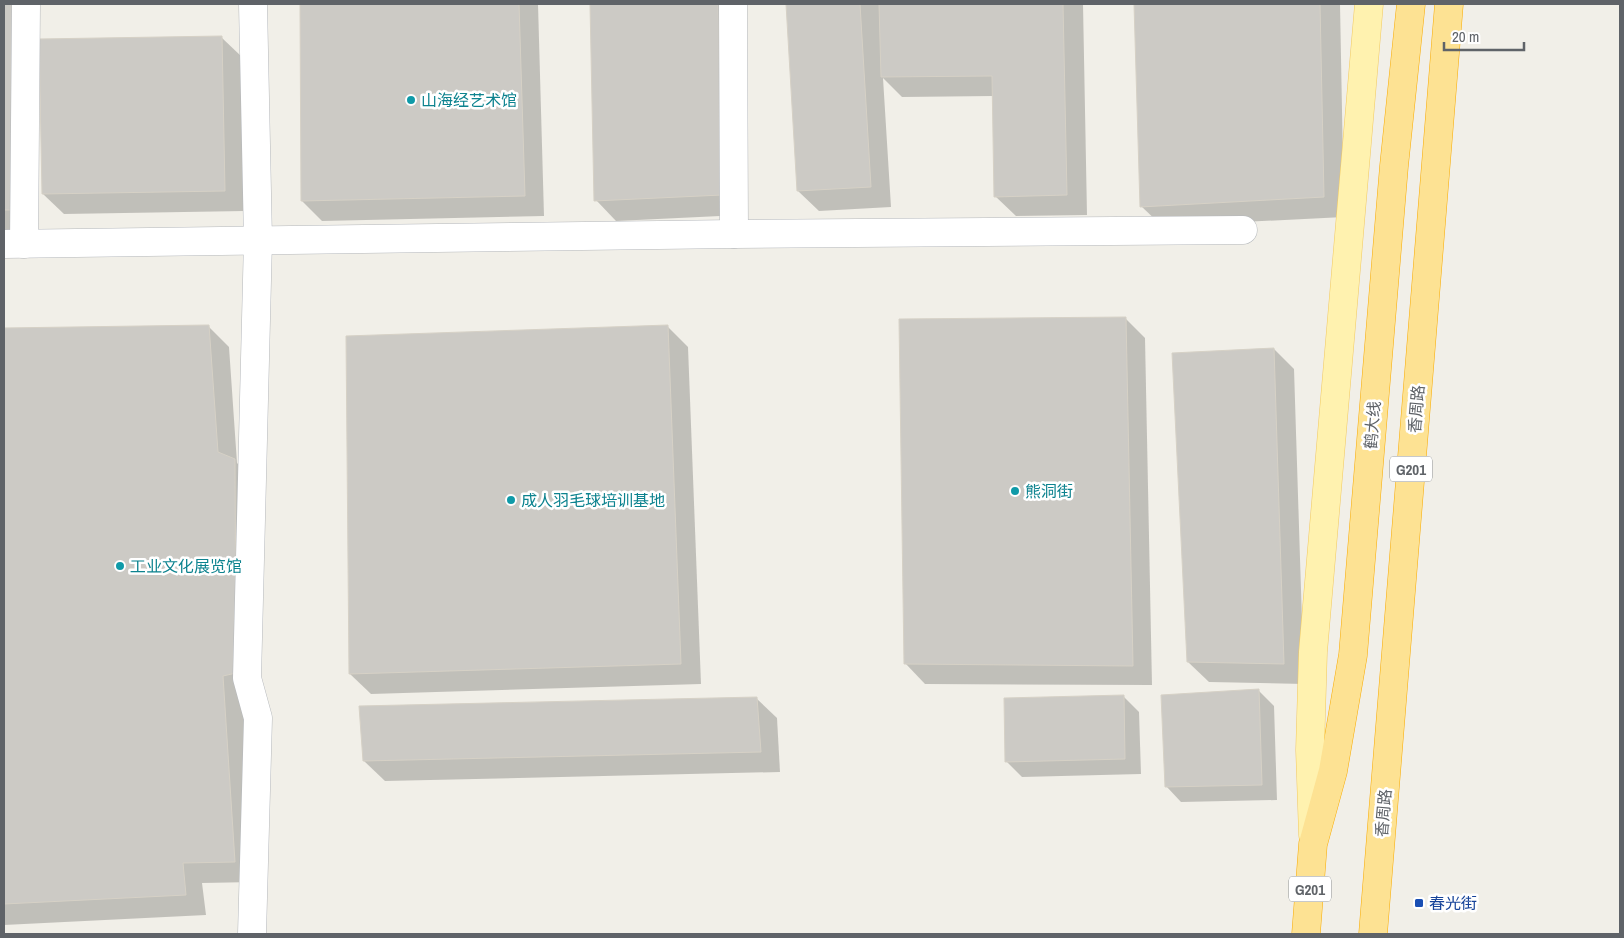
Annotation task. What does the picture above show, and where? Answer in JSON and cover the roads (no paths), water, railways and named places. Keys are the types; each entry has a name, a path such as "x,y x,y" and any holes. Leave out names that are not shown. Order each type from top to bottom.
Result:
{"highway":[{"name":"鹤大线","path":"1313,844 1333,771 1353,655 1394,166 1411,4"},
{"name":"香周路","path":"1373,934 1449,4"},
{"name":"G201","path":"1306,934 1313,844"}],"main road":[{"path":"1313,844 1310,750 1313,652 1369,4"}],"street":[{"path":"26,4 14,244 734,234 1244,230"},
{"path":"252,934 258,718 247,678 258,240 253,4"},
{"path":"733,4 734,234"}],"place":[{"name":"山海经艺术馆","path":"411,100"},
{"name":"熊洞街","path":"1015,491"},
{"name":"成人羽毛球培训基地","path":"511,500"},
{"name":"工业文化展览馆","path":"120,566"},
{"name":"春光街","path":"1419,903"}]}
